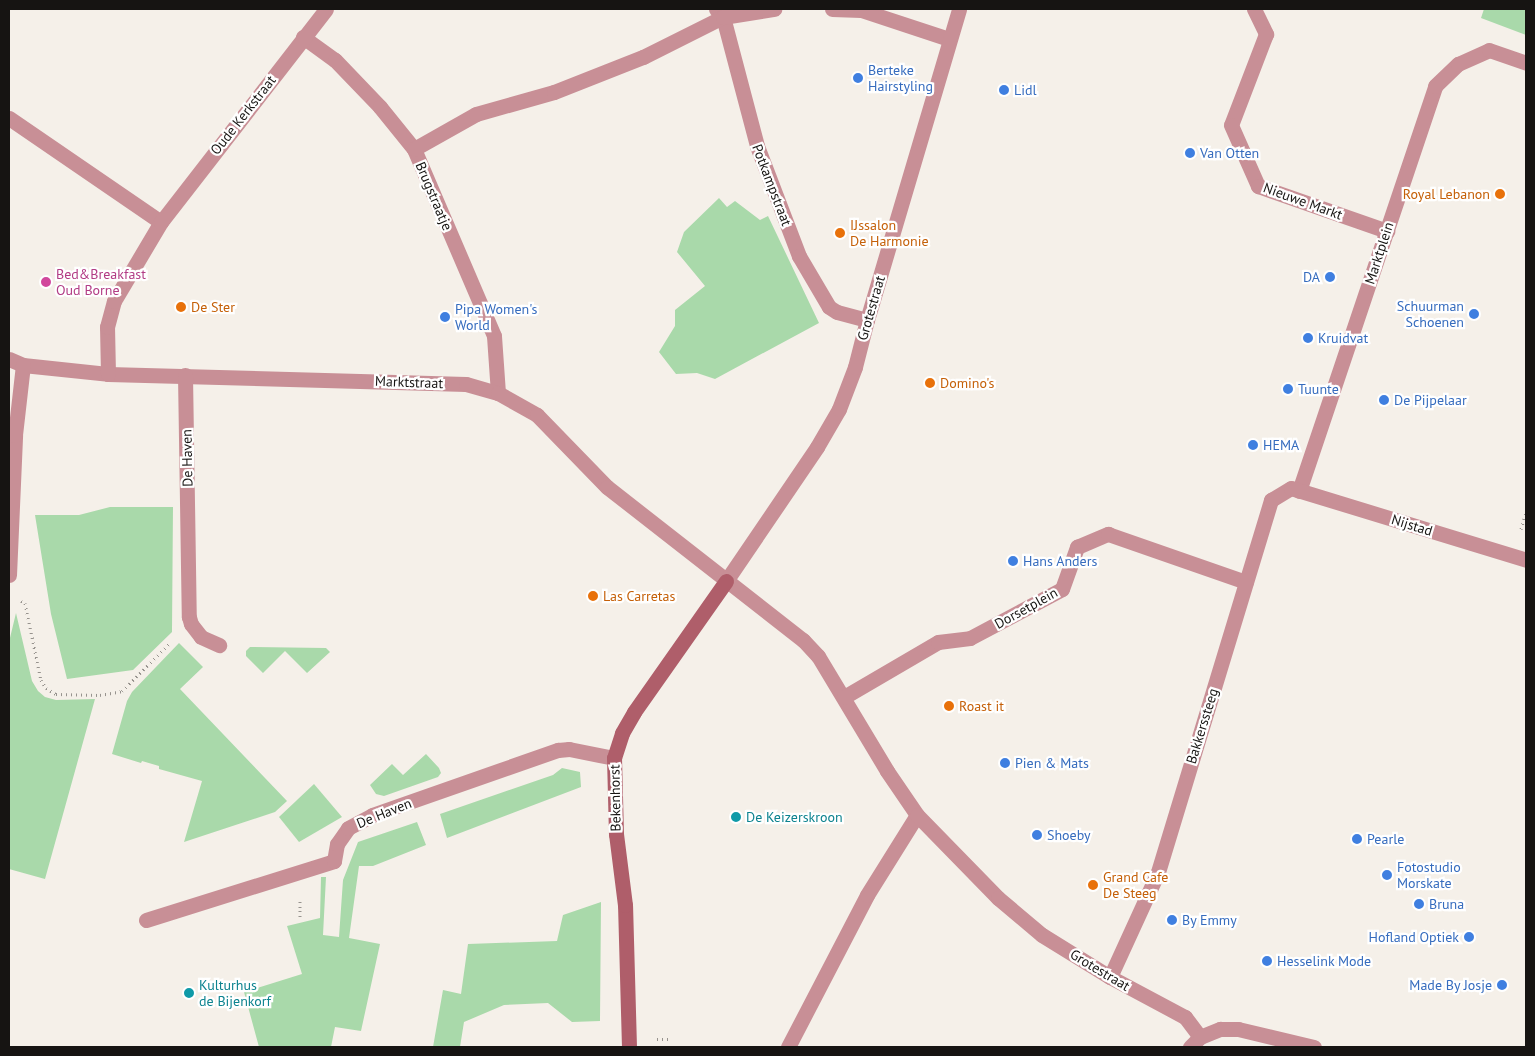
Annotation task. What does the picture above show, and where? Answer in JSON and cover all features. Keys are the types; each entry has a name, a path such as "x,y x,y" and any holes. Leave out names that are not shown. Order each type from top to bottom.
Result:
{"street":[{"path":"414,149 476,114 554,92 644,57 720,13 774,9"},
{"path":"832,9 861,10 949,39"},
{"name":"Grotestraat","path":"726,581 817,447 839,409 855,367 949,39 960,9"},
{"name":"Nieuwe Markt","path":"1254,9 1266,34 1231,124 1258,186 1387,231"},
{"name":"Oude Kerkstraat","path":"108,374 107,327 114,301 161,222 324,10"},
{"name":"Potkampstraat","path":"720,13 757,146 799,256 829,307 837,312 867,320"},
{"name":"Brugstraatje","path":"304,37 335,60 380,107 414,149 494,336 498,393"},
{"name":"Marktplein","path":"1299,491 1435,86 1458,64 1489,50 1526,63"},
{"path":"9,118 161,222"},
{"name":"Marktstraat","path":"9,575 16,362 108,374 466,384 498,393 537,415 606,487 726,581"},
{"name":"De Haven","path":"185,375 191,624"},
{"name":"Bakkerssteeg","path":"1110,977 1158,872 1271,500 1291,488 1299,491"},
{"name":"Nijstad","path":"1299,491 1526,560"},
{"name":"Dorsetplein","path":"844,697 938,642 970,638 1062,589 1077,547 1108,534 1246,582"},
{"path":"726,581 802,640 818,656 887,770 917,815 867,894 788,1047"},
{"name":"Bekenhorst","path":"629,1047 625,905 616,834 614,758 622,733 634,712 726,581"},
{"path":"191,624 201,637 219,645"},
{"name":"De Haven","path":"146,920 334,862 337,844 348,828 372,815 558,750 569,749 614,758"},
{"name":"Grotestraat","path":"917,815 968,870 1023,920 1042,935 1110,977 1185,1017 1195,1042 1220,1029 1238,1029 1314,1047"}],"path":[{"path":"17,598 25,603 41,680 46,688 56,694 100,695 122,692 191,624"}],"green space":[{"path":"1484,9 1526,9 1526,35 1481,18"},
{"path":"719,198 727,207 735,201 760,220 768,216 819,323 715,379 697,373 676,374 659,352 675,326 675,310 705,286 677,252 684,232"},
{"path":"110,507 173,507 172,632 133,670 67,679 51,614 35,515 79,515"},
{"path":"16,613 32,681 38,691 45,697 56,700 95,699 45,879 9,869 9,642"},
{"path":"179,643 203,667 180,689 287,801 275,812 184,842 202,781 159,769 159,766 142,761 141,763 112,754 127,701 132,692"},
{"path":"250,647 326,648 330,652 307,673 285,651 263,673 246,656 246,651"},
{"path":"426,754 439,768 441,773 438,777 384,796 376,794 370,785 392,764 403,775"},
{"path":"562,768 580,772 581,787 447,838 440,814 553,775"},
{"path":"314,784 342,817 299,842 279,817"},
{"path":"417,822 426,845 373,866 359,866 349,938 380,944 361,1031 335,1027 331,1047 259,1047 244,992 302,974 287,926 320,918 321,877 326,877 323,935 339,937 343,880 358,842"},
{"path":"601,902 600,1021 572,1022 548,1003 504,1005 464,1022 460,1047 433,1047 443,990 461,994 468,944 557,941 563,915"}],"place":[{"name":"Berteke Hairstyling","path":"858,78"},
{"name":"Lidl","path":"1004,90"},
{"name":"Van Otten","path":"1190,153"},
{"name":"Royal Lebanon","path":"1500,194"},
{"name":"IJssalon De Harmonie","path":"840,233"},
{"name":"DA","path":"1330,277"},
{"name":"Bed&Breakfast Oud Borne","path":"46,282"},
{"name":"De Ster","path":"181,307"},
{"name":"Schuurman Schoenen","path":"1474,314"},
{"name":"Pipa Women's World","path":"445,317"},
{"name":"Kruidvat","path":"1308,338"},
{"name":"Domino's","path":"930,383"},
{"name":"Tuunte","path":"1288,389"},
{"name":"De Pijpelaar","path":"1384,400"},
{"name":"HEMA","path":"1253,445"},
{"name":"Hans Anders","path":"1013,561"},
{"name":"Las Carretas","path":"593,596"},
{"name":"Roast it","path":"949,706"},
{"name":"Pien & Mats","path":"1005,763"},
{"name":"De Keizerskroon","path":"736,817"},
{"name":"Shoeby","path":"1037,835"},
{"name":"Pearle","path":"1357,839"},
{"name":"Fotostudio Morskate","path":"1387,875"},
{"name":"Grand Cafe De Steeg","path":"1093,885"},
{"name":"Bruna","path":"1419,904"},
{"name":"By Emmy","path":"1172,920"},
{"name":"Hofland Optiek","path":"1469,937"},
{"name":"Hesselink Mode","path":"1267,961"},
{"name":"Made By Josje","path":"1502,985"},
{"name":"Kulturhus de Bijenkorf","path":"189,993"}]}
